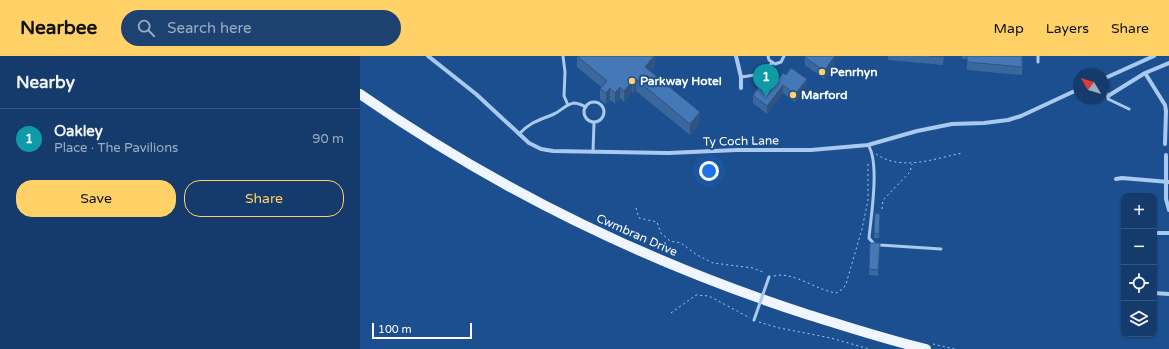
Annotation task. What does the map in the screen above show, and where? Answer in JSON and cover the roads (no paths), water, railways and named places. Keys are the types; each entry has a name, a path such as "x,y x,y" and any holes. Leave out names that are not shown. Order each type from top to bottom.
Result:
{"main road":[{"name":"Cwmbran Drive","path":"360,94 400,122 499,182 578,223 621,243 768,302 860,331 928,346"}],"street":[{"name":"Ty Coch Lane","path":"428,56 476,94 518,134 541,149 553,151 668,153 737,150 812,150 868,145 917,131 952,124 984,123 1008,120 1021,116 1073,92"},
{"path":"736,56 741,77 741,88"},
{"path":"1109,76 1154,56"},
{"path":"1109,95 1145,73 1169,63"},
{"path":"1145,73 1165,105 1168,122 1165,144"},
{"path":"1166,155 1168,182 1166,199 1169,210"},
{"path":"1116,179 1122,178 1168,182"},
{"path":"1157,233 1169,233"},
{"path":"1157,294 1169,294"}],"lane":[{"path":"563,56 565,72 564,96 568,105"},
{"path":"768,56 772,62 778,64 784,56"},
{"path":"1038,56 1038,62"},
{"path":"741,77 760,74 765,71 772,62"},
{"path":"1109,100 1128,109"},
{"path":"594,102 602,106 604,115 600,120 594,123 586,119 584,113 586,107 594,102"},
{"path":"518,134 533,122 553,114 568,105 574,103 586,107"},
{"path":"593,152 594,123"},
{"path":"868,145 872,151 874,192 869,238 874,244 880,245 941,249"},
{"path":"754,320 769,277"}],"place":[{"name":"Penrhyn","path":"822,72"},
{"name":"Parkway Hotel","path":"632,81"},
{"name":"Marford","path":"793,95"},
{"name":"Oakley","path":"766,97"}]}
